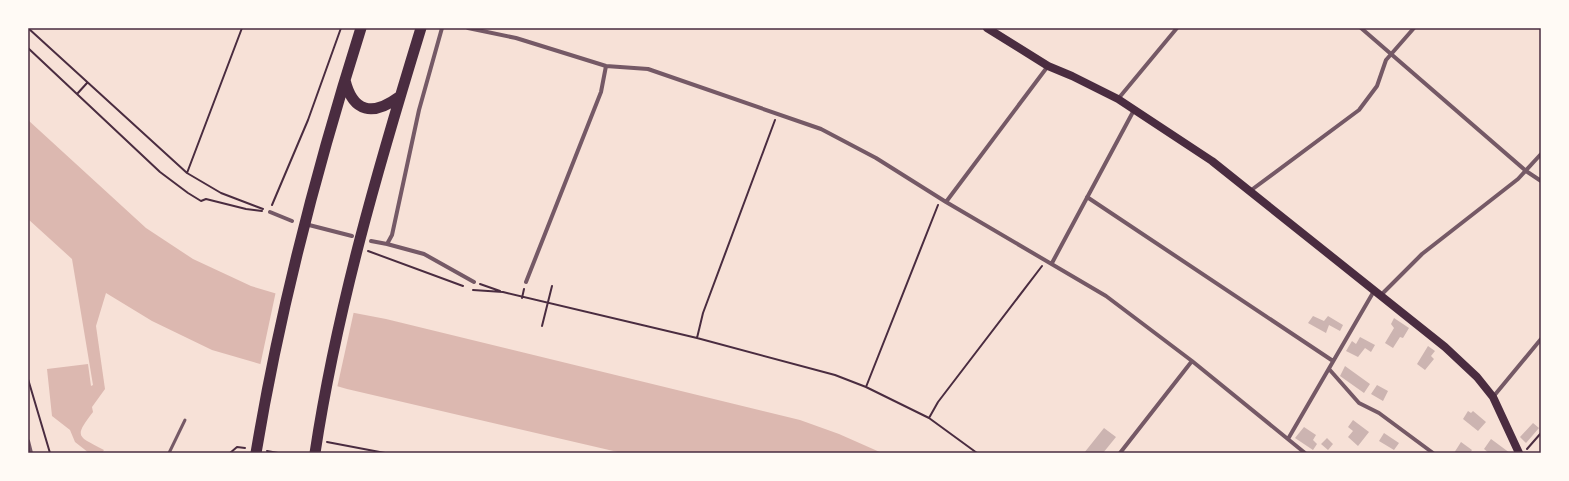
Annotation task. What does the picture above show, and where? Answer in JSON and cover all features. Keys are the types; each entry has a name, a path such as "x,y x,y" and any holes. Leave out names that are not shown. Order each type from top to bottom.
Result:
{"highway":[{"path":"259,452 262,417 297,251 361,28"},
{"path":"315,453 331,362 353,263 399,97 422,28"},
{"path":"345,80 348,92 360,107 372,110 387,106 399,97"}],"main road":[{"path":"987,28 1048,66 1118,99 1212,161 1378,293 1445,347 1477,377 1493,397 1520,453"}],"street":[{"path":"387,244 392,235 419,110 442,28"},
{"path":"468,28 516,38 606,66 648,69 821,129 876,158 940,199 1052,263 1106,296 1192,360 1305,453"},
{"path":"1118,99 1177,28"},
{"path":"1361,28 1526,171 1541,181"},
{"path":"1250,191 1359,110 1377,86 1386,60 1414,28"},
{"path":"526,282 601,92 606,66"},
{"path":"946,202 1048,66"},
{"path":"1052,263 1134,109"},
{"path":"1288,440 1333,361 1378,293 1422,254 1518,179 1541,154"},
{"path":"1087,197 1333,361"},
{"path":"270,212 292,221"},
{"path":"309,225 352,236"},
{"path":"371,241 424,254 474,282"},
{"path":"1493,397 1541,339"},
{"path":"1120,453 1192,360"},
{"path":"1329,369 1359,402 1379,413 1433,453"},
{"path":"28,441 31,453"}],"lane":[{"path":"169,453 185,420"}],"path":[{"path":"28,28 187,173 221,194 270,212"},
{"path":"187,173 242,28"},
{"path":"270,212 308,120 341,28"},
{"path":"28,48 160,172 188,194 201,201 206,198 246,210 270,212"},
{"path":"77,94 87,83"},
{"path":"697,338 701,321 778,113"},
{"path":"866,387 940,199"},
{"path":"365,250 478,291 503,292"},
{"path":"929,418 938,402 1046,260"},
{"path":"474,282 503,292 547,304 697,338 800,364 866,387 929,418 977,453"},
{"path":"542,326 552,286"},
{"path":"28,379 50,453"},
{"path":"1523,453 1541,433"},
{"path":"324,442 349,445 385,453"},
{"path":"230,453 237,447 244,448"},
{"path":"259,452 278,453"}],"shaded area":[{"path":"28,120 146,228 193,259 251,286 318,306 386,319 800,420 839,434 882,453 622,453 347,389 212,350 152,321 106,293 96,326 105,389 92,407 93,412 81,432 81,436 84,439 104,450 102,453 89,453 75,442 70,430 52,416 47,369 88,364 91,386 93,385 72,259 28,219"}],"pier":[{"path":"276,291 319,304 354,311 337,388 260,366"}],"building":[{"path":"1313,316 1324,321 1328,316 1343,325 1340,331 1329,325 1326,333 1308,323"},
{"path":"1394,318 1409,328 1403,338 1400,337 1393,348 1385,343 1394,328 1391,324"},
{"path":"1360,337 1375,345 1371,352 1365,348 1358,357 1346,351 1352,341 1356,344"},
{"path":"1428,346 1435,351 1431,356 1434,359 1425,370 1417,364"},
{"path":"1345,366 1370,384 1364,393 1340,376"},
{"path":"1377,385 1388,391 1383,401 1371,394"},
{"path":"1468,411 1471,413 1473,411 1486,422 1478,431 1463,419"},
{"path":"1353,420 1369,432 1358,446 1348,437 1353,431 1348,427"},
{"path":"1533,423 1539,428 1526,443 1520,437"},
{"path":"1304,427 1316,435 1313,440 1317,444 1313,450 1295,438"},
{"path":"1104,428 1116,437 1103,453 1084,453"},
{"path":"1384,433 1399,443 1394,450 1379,441"},
{"path":"1327,438 1333,444 1328,450 1321,444"},
{"path":"1491,439 1510,453 1489,453 1484,449"},
{"path":"1461,442 1472,450 1470,453 1454,453"}]}
